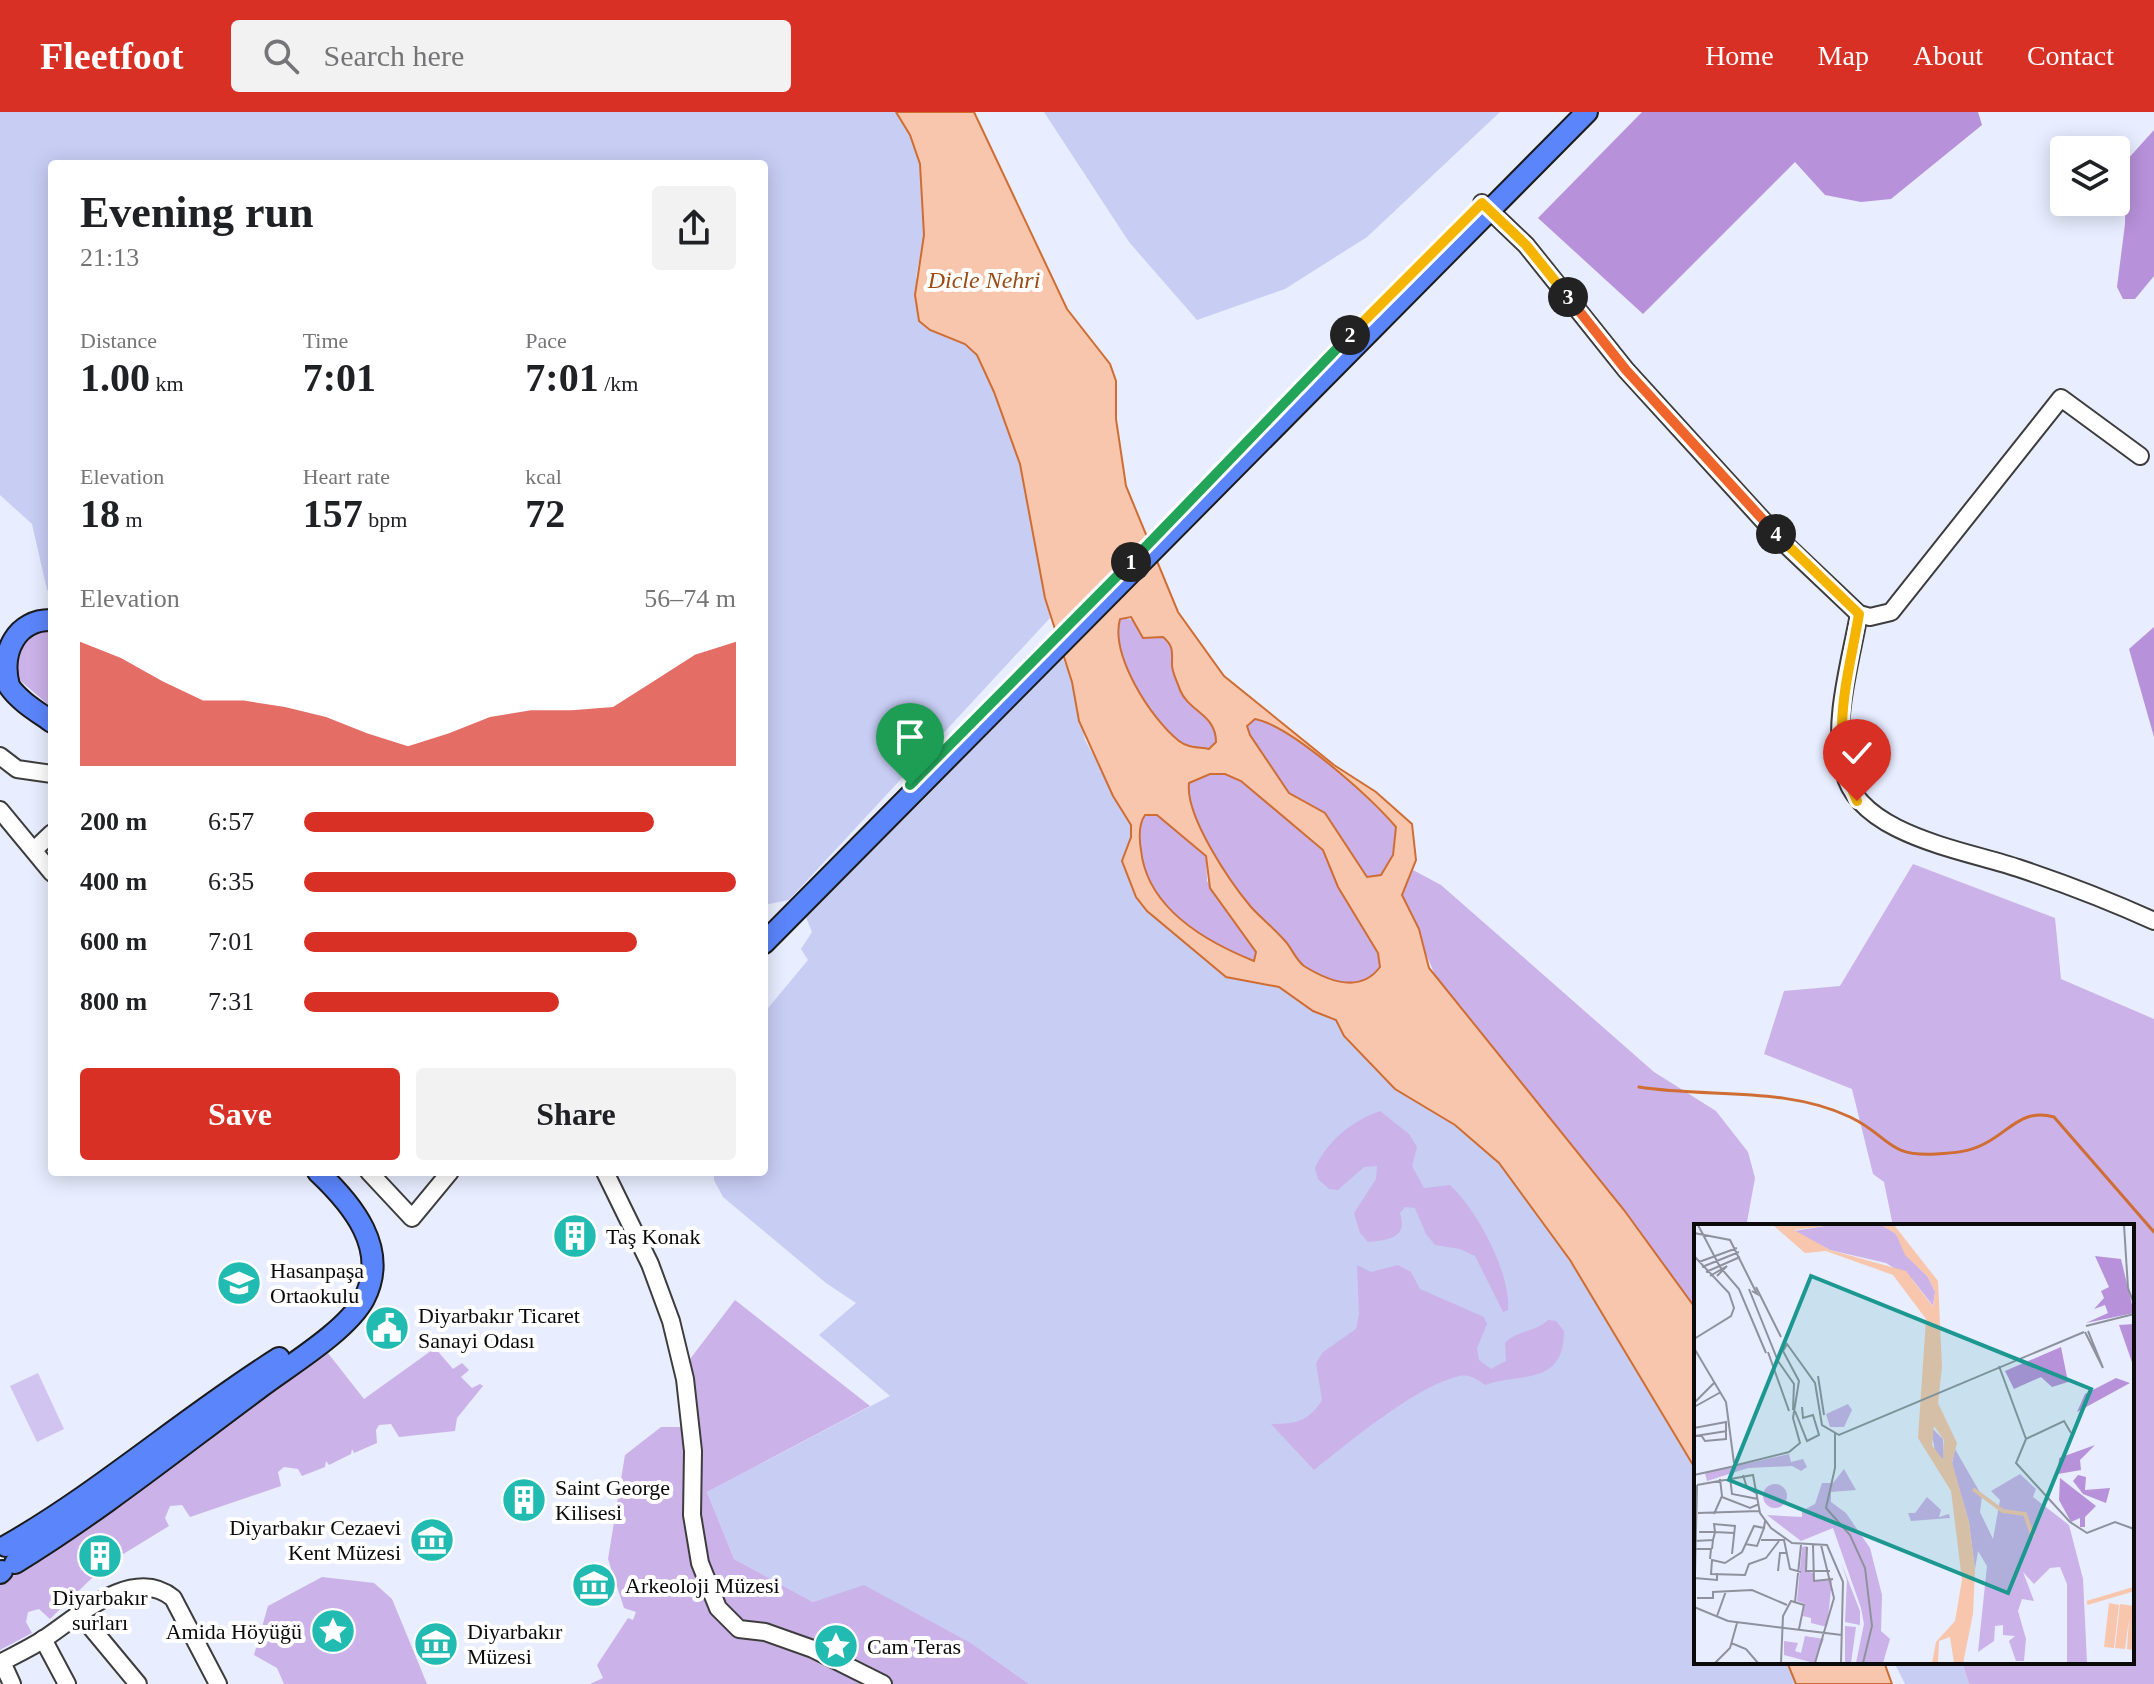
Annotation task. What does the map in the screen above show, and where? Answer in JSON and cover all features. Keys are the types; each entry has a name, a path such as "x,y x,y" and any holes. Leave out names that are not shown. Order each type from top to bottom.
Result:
{"main road":[{"path":"1486,207 1571,112"},
{"path":"768,928 1486,207 1587,112"},
{"path":"768,939 1133,571 1241,452"},
{"path":"0,629 37,608 48,609"},
{"path":"48,620 37,619 20,626 8,638 2,653 2,673 10,687 48,719"},
{"path":"0,693 48,732"},
{"path":"3,1558 180,1425 324,1327 344,1308 360,1272 361,1249 353,1229 336,1206 305,1176"},
{"path":"3,1558 122,1490 325,1339 364,1300 371,1274 371,1251 366,1232 357,1213 322,1176"}],"street":[{"path":"1486,207 1526,245 1626,370 1781,540 1859,614 1870,617 1891,612 2061,398 2140,456"},
{"path":"1859,614 1842,711 1841,751 1844,774 1857,801 1889,824 1937,844 2017,868 2154,921"},
{"path":"0,756 17,769 48,773"},
{"path":"0,810 48,868"},
{"path":"34,850 48,837"},
{"path":"377,1176 412,1218 447,1176"},
{"path":"607,1176 650,1264 671,1321 685,1379 693,1451 692,1515 700,1563 718,1608 739,1629 765,1632 813,1649 883,1684"},
{"path":"12,1684 1,1663 43,1639 79,1613 117,1593 144,1587 162,1589 173,1598 218,1684"},
{"path":"79,1613 138,1684"},
{"path":"43,1639 67,1684"}],"shaded area":[{"path":"0,112 896,112 910,135 920,164 924,235 916,277 940,334 965,344 977,355 994,391 1020,464 1050,618 789,900 768,904 768,160 48,160 48,591 32,524 0,495"},
{"path":"1044,112 1500,112 1367,237 1285,289 1197,320 1129,242"},
{"path":"1642,112 1978,112 1982,125 1891,199 1861,202 1825,195 1795,162 1643,314 1538,218"},
{"path":"2154,130 2154,276 2135,299 2123,299 2117,287 2125,216 2130,216 2130,157"},
{"path":"1122,617 1135,621 1145,638 1163,637 1169,644 1173,671 1181,690 1207,719 1215,733 1216,743 1209,749 1179,741 1145,701 1119,645 1117,629"},
{"path":"2154,627 2154,737 2129,649"},
{"path":"48,630 48,705 15,676 14,643 26,633"},
{"path":"1059,649 1072,682 1085,740 1131,825 1131,837 1122,861 1226,977 1279,987 1313,1011 1336,1020 1344,1036 1395,1089 1455,1125 1499,1163 1570,1260 1694,1467 1694,1664 1788,1664 1796,1684 1029,1684 971,1643 864,1586 813,1602 734,1559 707,1492 890,1396 819,1335 856,1303 826,1283 723,1197 714,1180 714,1176 768,1176 768,1008 808,960 801,949 812,932 805,915"},
{"path":"1255,719 1271,724 1309,749 1350,782 1396,828 1393,855 1381,875 1367,877 1326,813 1289,793 1250,735 1247,726"},
{"path":"1210,774 1225,774 1241,781 1323,850 1338,887 1378,953 1380,967 1372,975 1353,983 1333,980 1313,971 1301,964 1286,942 1251,907 1210,848 1194,813 1189,783"},
{"path":"1145,815 1157,815 1206,856 1207,881 1256,952 1253,961 1216,943 1181,920 1154,889 1141,850 1141,823"},
{"path":"1913,864 2055,918 2061,979 2154,1019 2154,1684 1969,1684 1963,1664 2134,1664 2134,1224 1893,1224 1884,1182 1873,1174 1852,1089 1764,1054 1784,991 1840,986"},
{"path":"1413,870 1441,885 1654,1072 1716,1111 1748,1152 1755,1178 1748,1224 1694,1224 1694,1306 1624,1210 1437,980 1401,894"},
{"path":"1380,1111 1409,1134 1417,1147 1412,1166 1424,1188 1450,1185 1471,1210 1498,1261 1504,1278 1508,1310 1503,1312 1475,1256 1460,1249 1435,1245 1426,1234 1415,1208 1405,1207 1400,1213 1401,1228 1395,1236 1368,1242 1360,1233 1354,1213 1376,1179 1377,1166 1364,1167 1338,1190 1329,1189 1318,1179 1315,1168 1334,1140 1360,1120"},
{"path":"1357,1265 1371,1272 1398,1265 1411,1272 1420,1289 1484,1317 1487,1324 1477,1348 1479,1360 1491,1369 1506,1361 1505,1343 1548,1320 1556,1321 1564,1331 1562,1349 1556,1362 1536,1374 1485,1385 1475,1378 1456,1377 1421,1392 1382,1417 1314,1470 1271,1424 1301,1420 1312,1413 1322,1400 1316,1363 1323,1352 1356,1329 1359,1314"},
{"path":"735,1300 870,1406 707,1492 734,1559 813,1602 864,1585 971,1643 1029,1684 590,1684 603,1678 597,1665 628,1618 633,1620 636,1612 624,1608 608,1559 625,1455 661,1427 700,1427 687,1363"},
{"path":"324,1348 364,1399 435,1348 453,1369 462,1363 469,1370 461,1377 472,1388 480,1384 483,1386 457,1418 455,1431 399,1437 391,1424 379,1425 376,1430 377,1443 354,1453 352,1449 351,1454 329,1465 326,1461 325,1467 302,1476 298,1469 284,1467 278,1472 281,1486 190,1517 182,1505 170,1506 165,1518 169,1526 115,1559 100,1548 89,1553 89,1565 96,1574 50,1619 39,1609 28,1612 26,1622 32,1633 0,1650 0,1584 76,1535"},
{"path":"38,1373 64,1429 37,1442 10,1386"},
{"name":"Amida Höyüğü","path":"322,1577 374,1583 392,1599 427,1684 284,1684 277,1668 254,1655 268,1606"},
{"path":"1895,1664 1963,1664 1969,1684 1905,1684"}],"water":[{"name":"Dicle Nehri","path":"896,112 974,112 1067,309 1110,364 1116,381 1116,419 1126,486 1178,612 1224,676 1334,765 1376,792 1412,824 1416,860 1402,895 1419,929 1429,968 1624,1210 1694,1306 1694,1467 1570,1260 1499,1163 1455,1125 1395,1089 1344,1036 1336,1020 1313,1011 1279,987 1226,977 1147,911 1136,897 1122,861 1131,837 1131,825 1113,796 1079,721 1072,682 1045,598 1020,464 994,392 977,355 965,344 930,330 919,321 915,295 924,235 920,164 910,135","holes":["1131,617 1143,638 1163,637 1169,643 1173,671 1180,690 1212,725 1216,742 1209,749 1179,741 1145,702 1121,650 1120,619","1255,719 1271,724 1309,749 1369,799 1396,827 1393,855 1381,875 1367,877 1325,813 1289,793 1250,735 1247,726","1210,774 1225,774 1241,781 1323,850 1338,887 1378,953 1380,967 1372,975 1353,983 1333,980 1313,971 1301,964 1286,942 1251,907 1221,865 1194,813 1189,783","1145,815 1157,815 1206,856 1210,888 1256,952 1254,961 1216,943 1181,920 1154,889 1141,850 1140,827"]},
{"path":"1788,1664 1885,1664 1892,1684 1796,1684"}],"waterway":[{"path":"1639,1087 1746,1094 1825,1107 1863,1124 1897,1149 1920,1154 1967,1150 1984,1144 2025,1118 2054,1117 2154,1232"}],"place":[{"name":"Taş Konak","path":"575,1236"},
{"name":"Hasanpaşa Ortaokulu","path":"239,1283"},
{"name":"Diyarbakır Ticaret Sanayi Odası","path":"387,1328"},
{"name":"Saint George Kilisesi","path":"524,1500"},
{"name":"Diyarbakır Cezaevi Kent Müzesi","path":"432,1540"},
{"name":"Diyarbakır surları","path":"100,1556"},
{"name":"Arkeoloji Müzesi","path":"594,1585"},
{"name":"Amida Höyüğü","path":"333,1631"},
{"name":"Diyarbakır Müzesi","path":"436,1644"},
{"name":"Cam Teras","path":"836,1646"}],"route":[{"path":"910,785 1106,588 1339,345 1482,203 1526,245 1626,370 1781,540 1859,614 1842,711 1841,751 1844,774 1857,801"}]}
